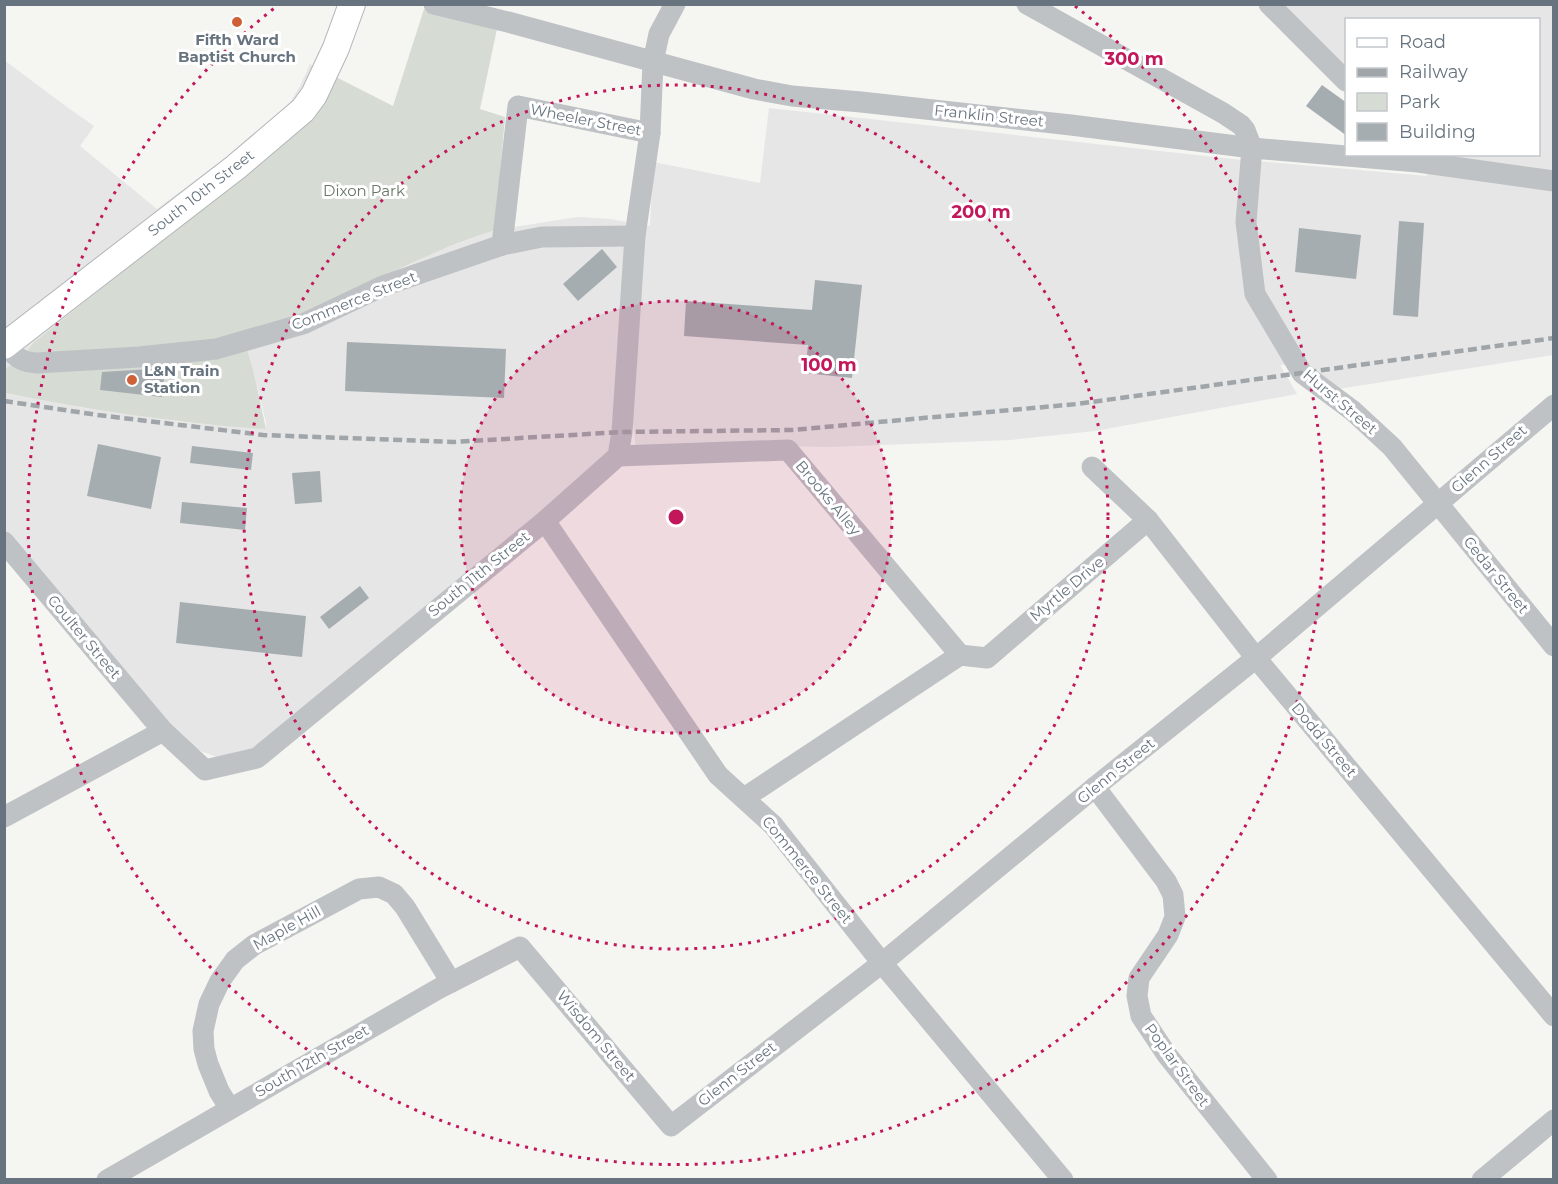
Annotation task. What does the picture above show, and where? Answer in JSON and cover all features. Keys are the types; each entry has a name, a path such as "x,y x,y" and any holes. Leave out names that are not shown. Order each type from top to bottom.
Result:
{"main road":[{"name":"South 10th Street","path":"5,346 236,167 303,110 314,94 336,48 352,4"}],"street":[{"name":"Franklin Street","path":"434,4 754,89 792,96 1059,124 1252,148 1345,154"},
{"path":"618,456 622,432 635,236 650,133 653,62 659,33 675,4"},
{"path":"1028,4 1236,121 1245,130 1252,148"},
{"path":"1269,4 1345,79"},
{"name":"Wheeler Street","path":"502,245 518,106 650,133"},
{"name":"Hurst Street","path":"1252,148 1246,222 1255,294 1302,373 1353,411 1392,447 1438,504"},
{"name":"Franklin Street","path":"1383,156 1416,158 1554,181"},
{"name":"Commerce Street","path":"5,346 26,363 139,357 216,349 303,324 383,286 502,245 542,237 635,236"},
{"name":"Glenn Street","path":"671,1126 882,963 1256,658 1554,405"},
{"name":"Brooks Alley","path":"618,456 788,450 960,655"},
{"name":"South 11th Street","path":"163,731 205,770 256,758 545,521 618,456"},
{"name":"Dodd Street","path":"1092,466 1148,520 1256,658 1554,1016"},
{"name":"Cedar Street","path":"1438,504 1554,646"},
{"name":"Myrtle Drive","path":"960,655 987,658 1148,520"},
{"name":"Commerce Street","path":"545,521 718,775 773,825 882,963 1062,1179"},
{"name":"Coulter Street","path":"4,542 163,731"},
{"path":"744,798 960,655"},
{"path":"4,817 163,731"},
{"name":"Poplar Street","path":"1095,788 1166,881 1173,895 1174,917 1168,935 1139,978 1137,996 1141,1016 1167,1054 1267,1179"},
{"name":"Maple Hill","path":"230,1109 219,1091 208,1064 203,1031 209,1004 220,981 235,960 254,945 360,889 379,887 394,894 405,907 451,982"},
{"name":"South 12th Street","path":"107,1179 451,982 520,947"},
{"name":"Wisdom Street","path":"520,947 671,1126"},
{"path":"1482,1179 1554,1120"}],"shaded area":[{"path":"1282,5 1553,5 1553,355 1332,390 1304,364 1280,365 1297,394 1095,431 1010,440 830,447 636,449 633,423 612,452 304,714 249,751 217,757 181,740 149,708 5,530 4,393 180,422 266,429 253,369 242,333 300,313 377,281 435,252 495,230 577,217 610,219 650,226 653,162 760,183 769,108 1233,159 1427,176 1430,156 1540,156 1540,18 1345,18 1345,67"},
{"path":"4,60 94,126 80,146 157,209 255,135 279,114 291,101 310,64 336,77 314,118 33,343 24,355 5,369"}],"green space":[{"name":"Dixon Park","path":"424,9 497,29 480,109 505,117 495,230 442,250 316,308 242,333 253,369 266,429 135,416 5,393 5,369 24,355 33,343 314,118 336,77 393,106"}],"building":[{"path":"1322,85 1345,102 1345,135 1306,106"},
{"path":"1399,221 1424,223 1418,317 1393,315"},
{"path":"1299,228 1361,235 1356,279 1295,272"},
{"path":"602,249 617,267 578,301 563,284"},
{"path":"815,280 862,285 852,378 805,373 808,345 684,336 686,301 812,310"},
{"path":"347,342 506,349 504,398 345,391"},
{"name":"L&N Train Station","path":"165,370 162,397 100,390 102,372"},
{"path":"98,444 161,457 151,509 87,496"},
{"path":"192,446 253,453 251,470 190,463"},
{"path":"320,471 322,502 295,504 292,473"},
{"path":"182,502 247,508 245,530 180,523"},
{"path":"360,586 369,598 329,629 320,617"},
{"path":"180,602 306,616 302,657 176,643"}],"railway":[{"path":"4,401 263,435 454,442 622,432 792,430 1077,404 1554,338"}],"place":[{"name":"Fifth Ward Baptist Church","path":"237,22"},
{"name":"L&N Train Station","path":"132,380"}]}
